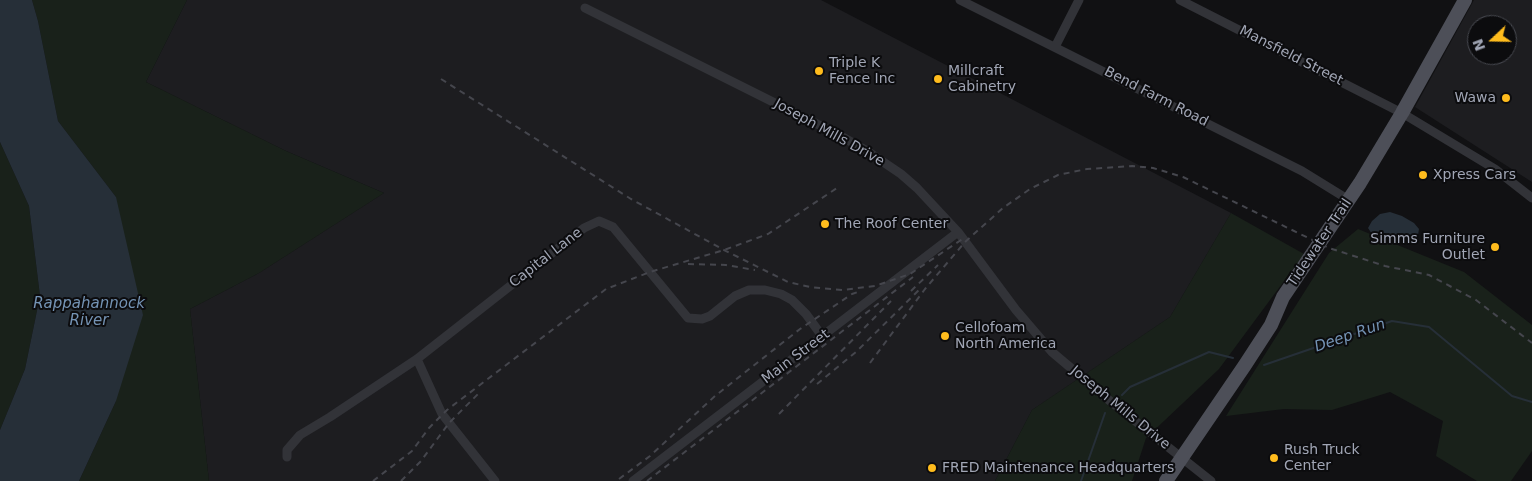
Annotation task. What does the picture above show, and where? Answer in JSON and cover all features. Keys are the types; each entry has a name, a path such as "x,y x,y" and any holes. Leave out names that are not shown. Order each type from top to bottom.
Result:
{"main road":[{"name":"Tidewater Trail","path":"1166,481 1245,365 1270,325 1283,297 1349,200 1402,113 1465,0"}],"street":[{"name":"Bend Farm Road","path":"960,0 1302,171 1349,200"},
{"path":"1055,47 1079,0"},
{"name":"Mansfield Street","path":"1180,0 1402,113 1495,169 1532,198"},
{"name":"Joseph Mills Drive","path":"586,8 867,151 900,174 918,188 958,232 1052,352 1110,401 1211,481"},
{"name":"Capital Lane","path":"287,457 287,450 300,435 416,359 584,228 599,220 613,227 688,318 702,319 710,316 735,296 749,290 765,290 781,294 792,300 806,314 822,336"},
{"name":"Main Street","path":"633,481 958,232"},
{"path":"416,359 442,414 495,481"}],"shaded area":[{"path":"32,0 187,0 146,82 286,151 384,193 259,273 190,309 209,481 79,481 116,401 116,197 58,121"},
{"path":"187,0 821,0 1231,213 1170,317 1032,410 995,481 209,481 190,309 259,273 384,193 286,151 146,82"},
{"path":"1474,0 1532,0 1532,182 1415,107"},
{"path":"0,142 29,206 40,296 25,369 0,430"},
{"path":"1231,213 1304,254 1219,369 1146,438 1132,481 995,481 1032,410 1170,317"},
{"path":"1358,229 1464,272 1532,325 1532,451 1511,481 1477,481 1436,456 1443,421 1390,392 1332,410 1284,409 1226,416 1329,253"}],"water":[{"name":"Rappahannock River","path":"0,0 32,0 58,121 116,197 143,315 116,401 79,481 0,481 0,430 25,369 40,296 29,206 0,142"},
{"path":"1390,212 1414,223 1419,229 1418,235 1410,240 1395,242 1384,240 1372,234 1368,228 1372,221 1380,214"}],"waterway":[{"name":"Deep Run","path":"1264,365 1392,321 1429,327 1512,396 1532,402"},
{"name":"Deep Run","path":"1122,395 1130,387 1209,352 1233,358"},
{"name":"Deep Run","path":"1081,481 1105,413"}],"railway":[{"path":"441,79 631,199 724,250 788,282 810,287 842,290 875,286 910,274 964,238"},
{"path":"870,363 925,289 965,242 1003,208 1030,189 1058,175 1087,169 1132,166 1153,168 1183,177 1329,248 1385,266 1429,275 1476,300 1532,343"},
{"path":"373,481 412,451 429,428 447,410 606,289 650,272 724,250 768,234 837,188"},
{"path":"688,264 726,265 755,270"},
{"path":"911,291 938,265"},
{"path":"647,481 913,277"},
{"path":"817,384 856,352 920,289"},
{"path":"619,479 650,456 715,396 800,329 852,294 858,292"},
{"path":"779,414 891,301"},
{"path":"401,481 421,461 449,423 478,394"}],"place":[{"name":"Triple K Fence Inc","path":"819,71"},
{"name":"Millcraft Cabinetry","path":"938,79"},
{"name":"Wawa","path":"1506,98"},
{"name":"Xpress Cars","path":"1423,175"},
{"name":"The Roof Center","path":"825,224"},
{"name":"Simms Furniture Outlet","path":"1495,247"},
{"name":"Cellofoam North America","path":"945,336"},
{"name":"Rush Truck Center","path":"1274,458"},
{"name":"FRED Maintenance Headquarters","path":"932,468"}]}
